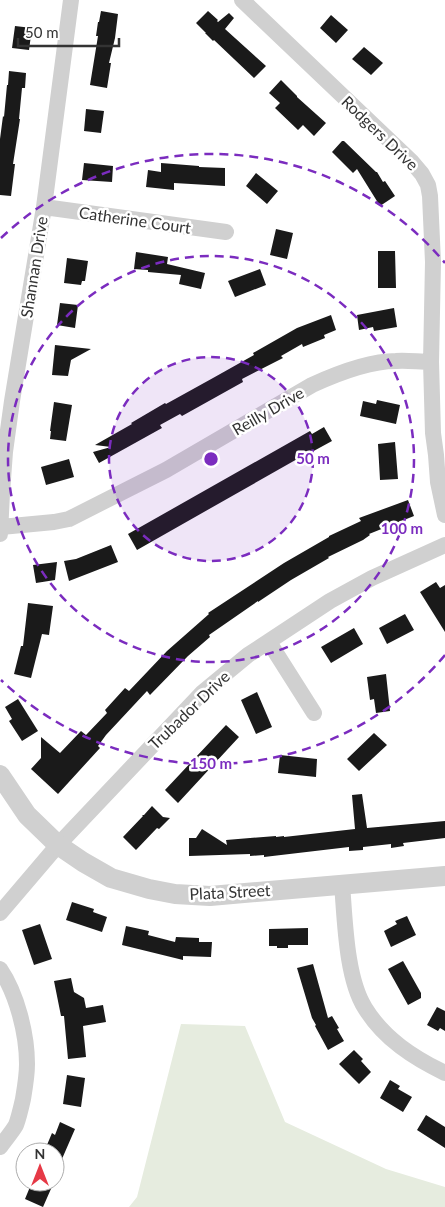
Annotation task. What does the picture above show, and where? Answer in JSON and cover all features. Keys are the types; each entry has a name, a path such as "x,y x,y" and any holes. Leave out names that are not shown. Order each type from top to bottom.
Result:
{"street":[{"name":"Shannan Drive","path":"0,530 12,401 44,207 71,0"},
{"name":"Rodgers Drive","path":"242,0 411,161 428,185 433,262 432,433 440,455 438,482 445,515"},
{"name":"Catherine Court","path":"44,207 226,232"},
{"name":"Reilly Drive","path":"0,530 69,519 166,470 312,385 332,376 394,360 431,362"},
{"name":"Trubador Drive","path":"0,913 58,846 202,693 248,655 330,601 372,578 445,545"},
{"path":"269,642 314,713"},
{"name":"Plata Street","path":"0,775 27,815 58,846 112,878 149,889 175,894 210,896 445,876"},
{"path":"342,884 350,962 357,990 364,1007 389,1038 410,1054 445,1073"},
{"path":"0,969 7,980 20,1020 26,1043 27,1065 20,1112 15,1126 0,1147"}],"shaded area":[{"path":"181,1024 245,1026 285,1122 386,1169 445,1187 445,1207 129,1207 137,1197"}],"building":[{"path":"101,11 118,14 109,63 111,63 107,88 90,85"},
{"path":"208,11 218,22 229,13 234,18 225,29 266,66 254,78 196,23"},
{"path":"331,15 348,30 336,43 320,28"},
{"path":"15,26 32,28 29,50 12,48"},
{"path":"364,47 383,63 371,75 352,59"},
{"path":"9,71 26,73 25,88 22,88 11,196 0,195 0,139"},
{"path":"281,80 326,123 314,136 303,125 298,130 275,108 280,103 269,93"},
{"path":"86,109 104,111 101,133 84,131"},
{"path":"342,141 377,172 395,196 380,206 357,169 353,173 332,152"},
{"path":"84,163 113,166 112,182 82,180"},
{"path":"161,163 225,168 225,186 174,183 174,190 146,187 148,170 161,172"},
{"path":"256,173 278,191 267,204 246,186"},
{"path":"276,229 293,233 287,259 270,255"},
{"path":"378,251 395,251 396,288 378,288"},
{"path":"136,252 168,257 167,264 205,273 201,289 179,284 181,275 134,269"},
{"path":"67,258 88,261 85,281 82,281 81,285 64,283"},
{"path":"260,269 266,285 235,297 228,281"},
{"path":"60,303 78,305 75,328 57,325"},
{"path":"394,308 397,327 374,331 373,327 359,330 357,315"},
{"path":"331,315 336,330 324,335 325,338 303,347 302,344 281,356 283,358 242,379 243,382 182,416 180,414 160,425 162,428 99,463 93,452 111,447 95,445 165,403 254,355 253,353 297,328"},
{"path":"55,345 91,349 71,360 68,376 52,375"},
{"path":"377,400 400,405 396,424 360,416 363,401 376,404"},
{"path":"54,402 72,405 66,441 50,439"},
{"path":"324,427 332,441 137,550 128,534 310,431 312,434"},
{"path":"395,442 398,479 380,480 378,444"},
{"path":"69,459 74,477 46,485 41,467"},
{"path":"408,500 414,516 369,534 363,540 328,557 258,601 209,635 210,637 188,656 150,695 147,691 106,735 98,746 100,748 58,794 31,769 41,758 41,737 60,753 81,731 86,735 107,713 105,710 125,688 129,691 167,651 208,613 284,563 329,536 361,521 359,518"},
{"path":"111,545 118,562 69,581 64,561 76,559"},
{"path":"57,562 55,580 36,583 33,565"},
{"path":"436,582 440,588 445,585 445,632 420,592"},
{"path":"28,603 53,606 49,635 42,634 31,678 14,674 21,646 23,646"},
{"path":"405,614 414,630 387,644 379,628"},
{"path":"354,628 363,644 331,663 321,647"},
{"path":"386,674 390,711 376,713 374,699 370,700 367,677"},
{"path":"257,692 272,727 256,734 241,700"},
{"path":"18,699 38,731 22,741 9,721 12,719 5,707"},
{"path":"226,725 239,737 178,803 165,790"},
{"path":"374,733 387,745 359,771 347,759"},
{"path":"280,755 317,759 316,777 278,773"},
{"path":"362,794 367,828 445,821 445,838 403,843 404,846 391,848 391,844 363,847 363,850 349,851 349,847 264,857 264,855 250,856 250,854 189,856 189,838 196,838 202,829 227,845 226,840 284,837 355,829 352,795"},
{"path":"152,806 163,817 170,818 159,829 157,828 136,850 123,837"},
{"path":"72,902 94,909 93,912 107,917 102,932 66,920"},
{"path":"407,916 416,935 391,947 384,931 397,924 395,921"},
{"path":"40,924 52,959 34,965 22,930"},
{"path":"126,926 149,931 148,935 175,942 176,937 199,938 199,942 212,942 211,957 183,956 183,960 122,945"},
{"path":"308,928 308,945 288,945 288,948 269,946 269,929"},
{"path":"403,961 421,993 421,998 408,1005 388,969"},
{"path":"313,964 328,1018 332,1016 344,1041 328,1050 315,1026 297,968"},
{"path":"71,978 74,992 84,998 86,1008 103,1005 106,1022 83,1026 86,1057 68,1059 64,1016 61,1016 54,981"},
{"path":"437,1007 445,1011 445,1031 440,1028 438,1031 427,1025"},
{"path":"354,1050 363,1059 361,1061 371,1072 359,1084 339,1064"},
{"path":"67,1075 85,1078 81,1107 63,1104"},
{"path":"390,1080 400,1086 398,1089 412,1097 403,1112 380,1098"},
{"path":"426,1115 445,1127 445,1148 417,1130"},
{"path":"60,1122 75,1129 65,1152 65,1142 48,1142 52,1133 55,1135"},
{"path":"28,1192 50,1192 43,1207 25,1199"}]}
